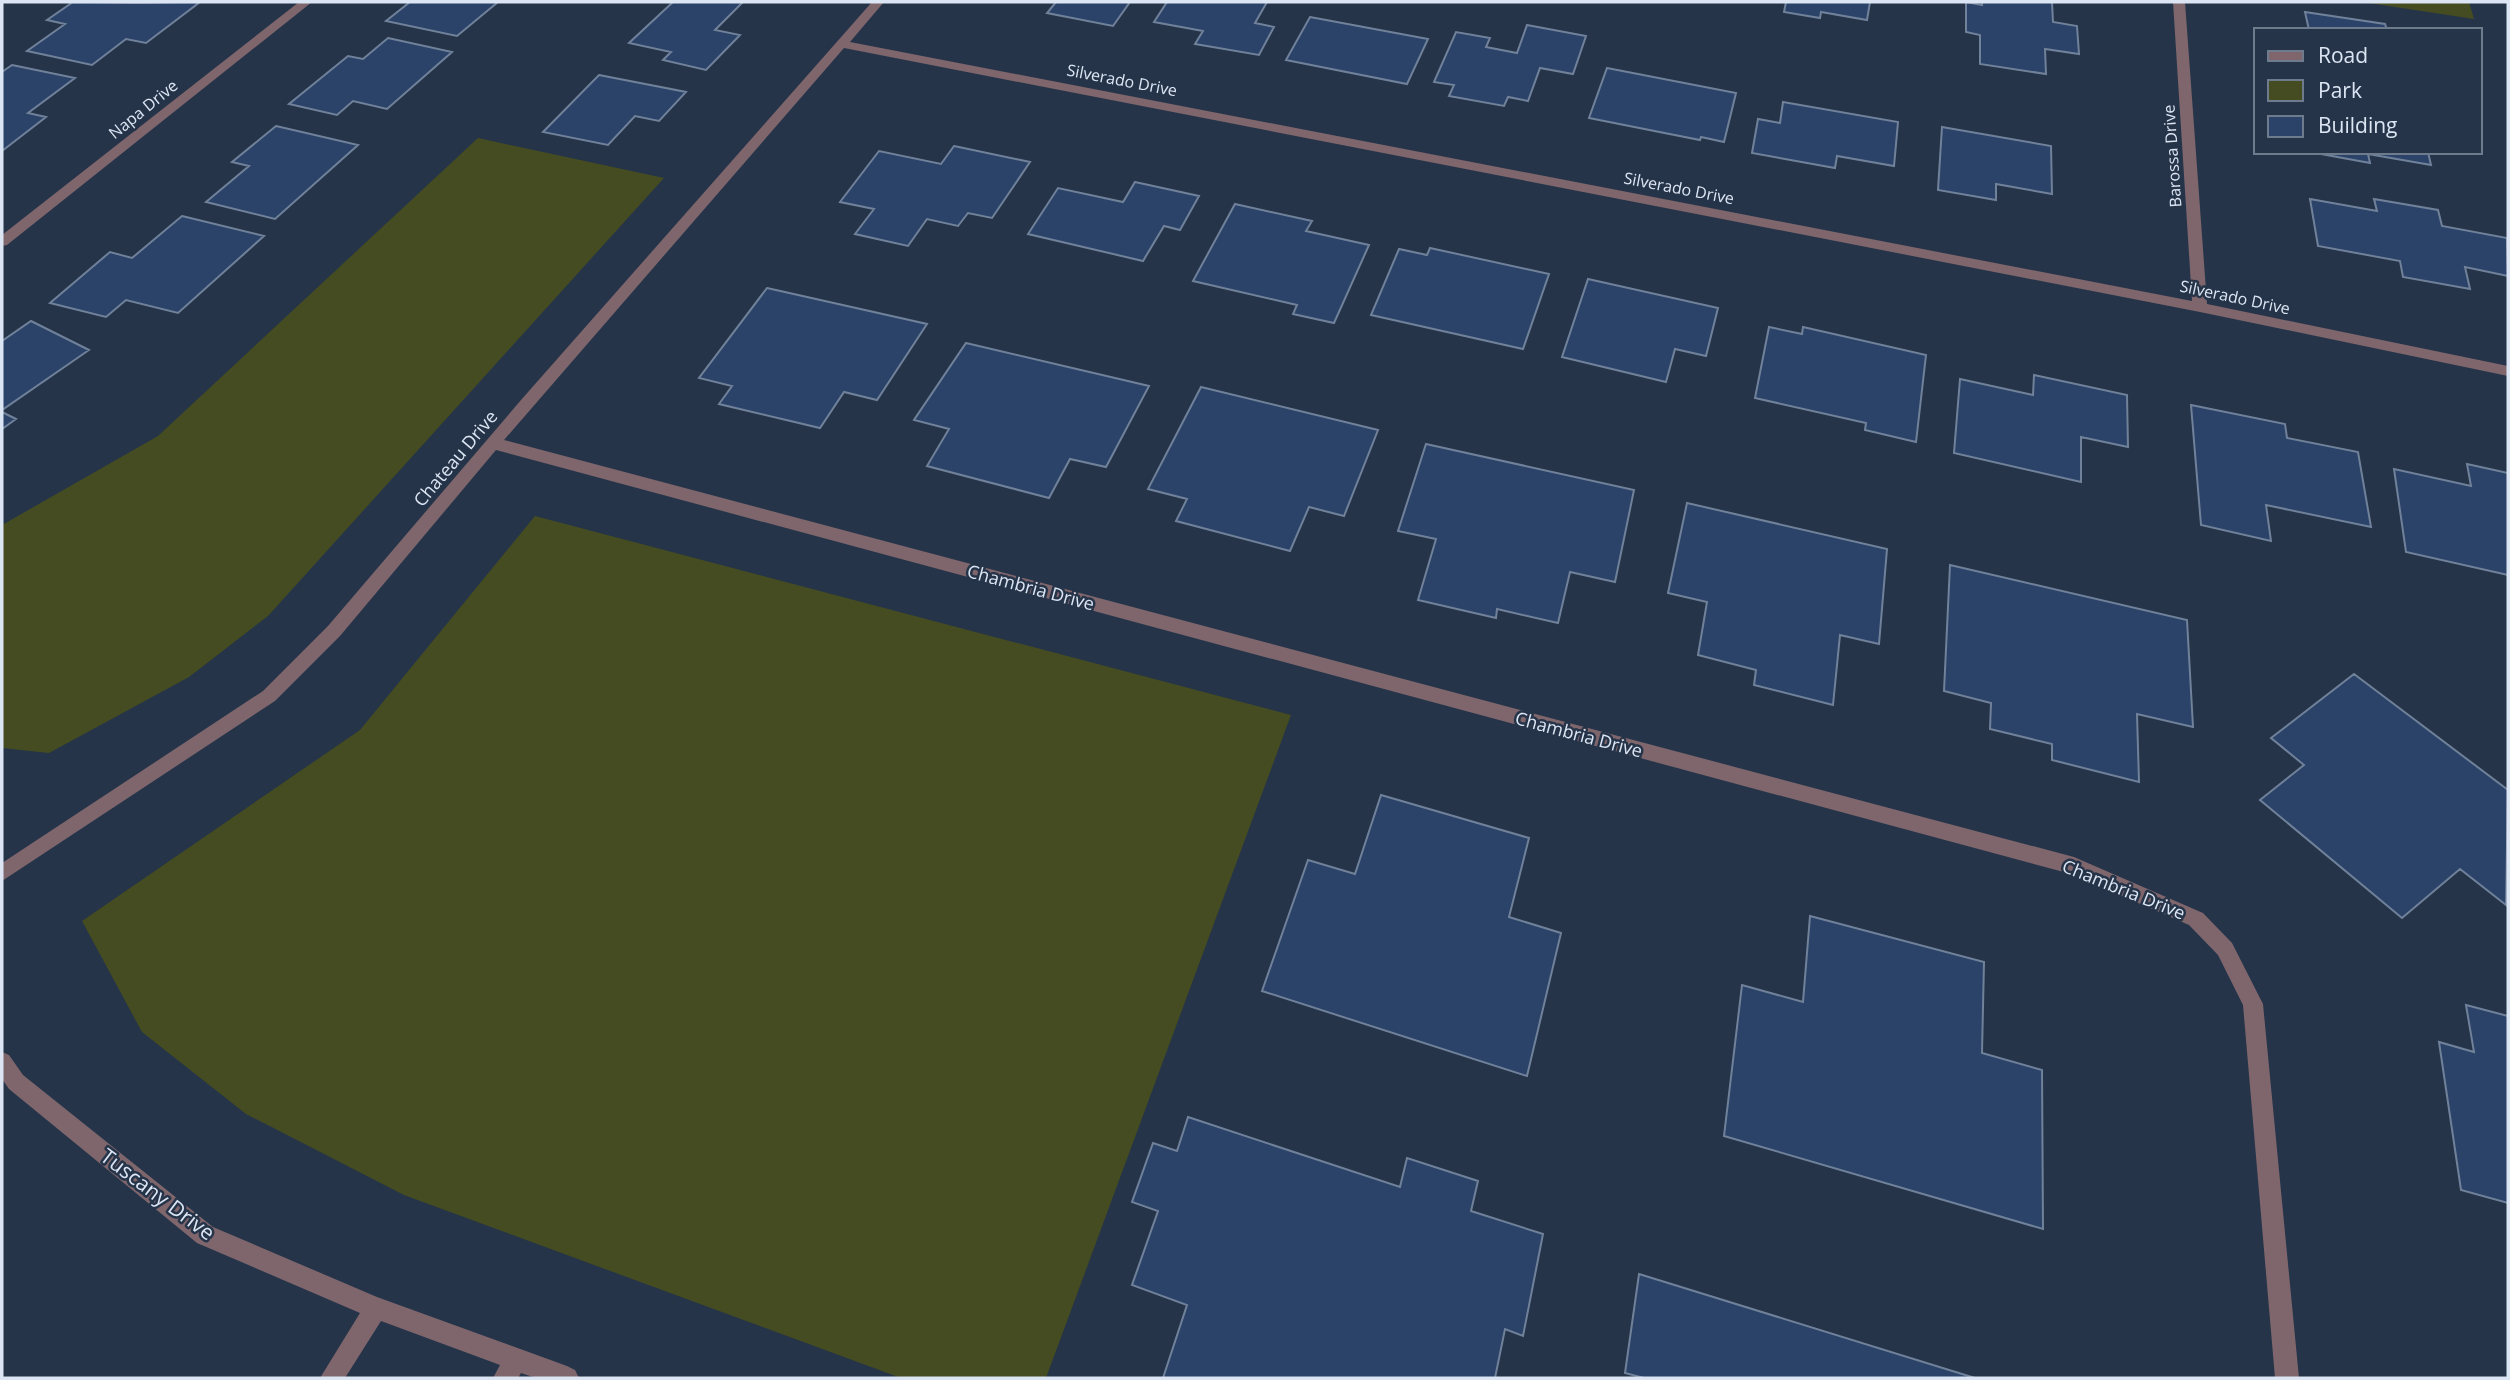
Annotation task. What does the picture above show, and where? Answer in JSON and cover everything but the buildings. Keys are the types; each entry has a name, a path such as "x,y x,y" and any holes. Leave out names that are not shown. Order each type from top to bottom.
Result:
{"street":[{"name":"Napa Drive","path":"2,243 306,2"},
{"name":"Chateau Drive","path":"2,873 269,696 334,631 493,443 878,2"},
{"name":"Barossa Drive","path":"2179,2 2200,307"},
{"name":"Silverado Drive","path":"842,44 2200,307 2508,371"},
{"name":"Chambria Drive","path":"493,443 2074,866 2196,919 2225,949 2253,1004 2287,1378"},
{"name":"Tuscany Drive","path":"2,1062 16,1082 205,1235 376,1308 567,1378"},
{"path":"332,1378 376,1308"},
{"path":"505,1378 517,1358"}],"green space":[{"path":"2362,2 2469,2 2474,19"},
{"path":"478,138 664,178 268,616 189,677 49,753 2,748 2,525 158,436"},
{"path":"535,516 1291,715 1046,1378 901,1378 404,1195 246,1114 142,1032 82,921 360,730"}]}
